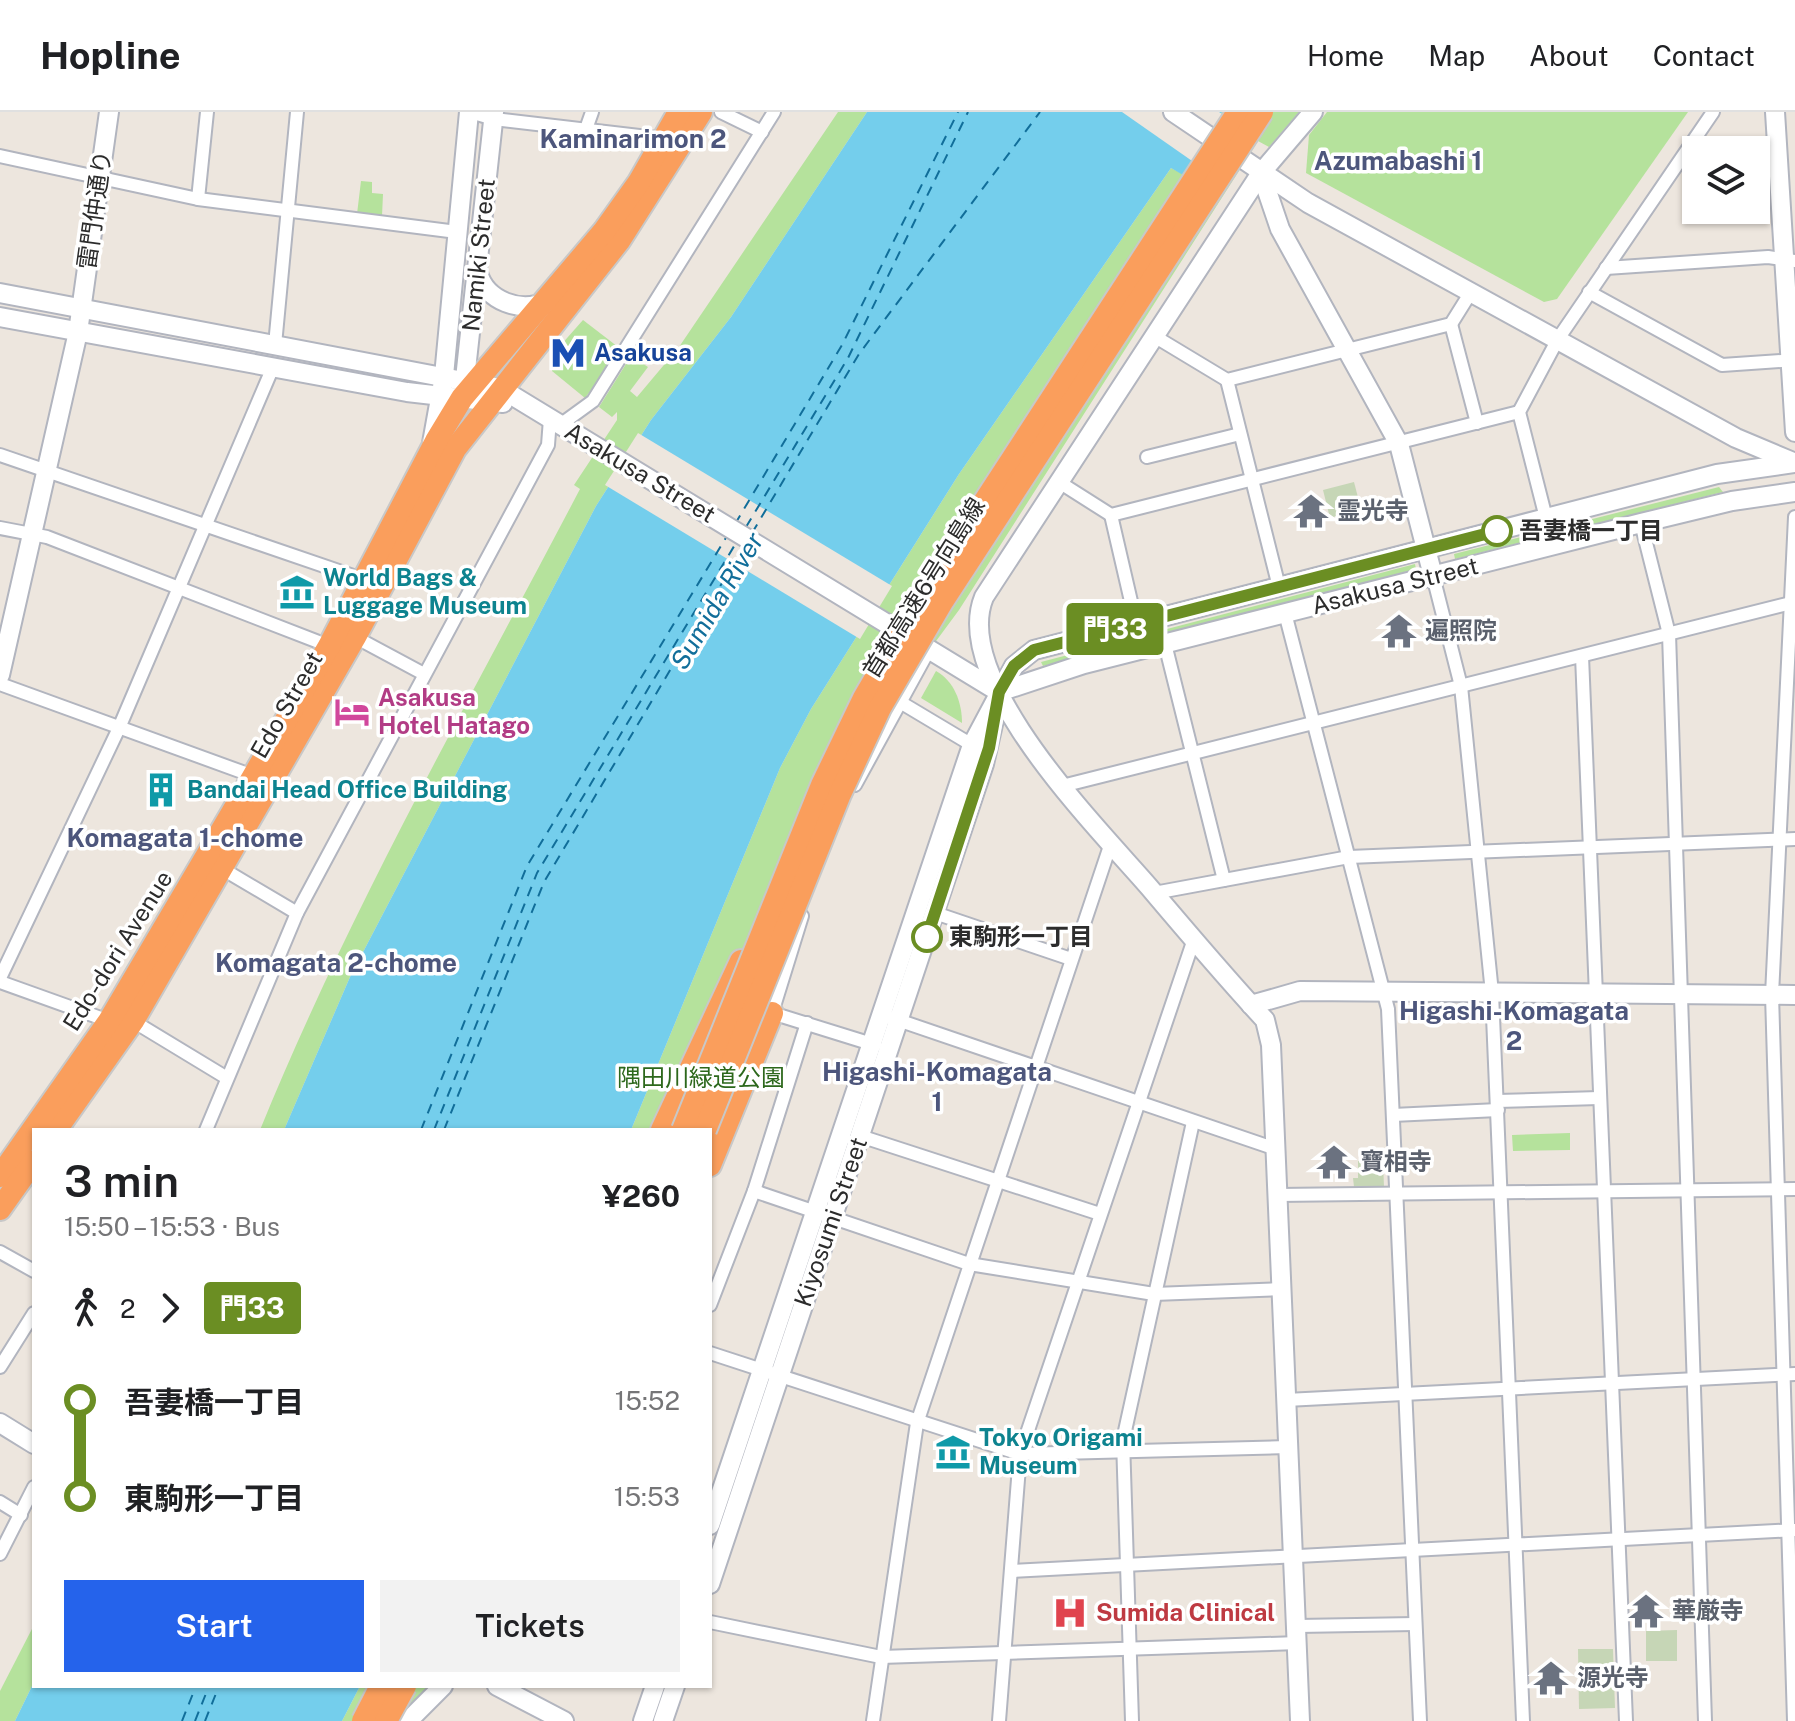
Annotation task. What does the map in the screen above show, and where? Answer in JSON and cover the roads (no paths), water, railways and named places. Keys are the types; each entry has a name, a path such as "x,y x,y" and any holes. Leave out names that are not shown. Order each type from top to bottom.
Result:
{"highway":[{"name":"Edo Street","path":"57,1128 133,1021 221,868 262,781 355,637 455,449 619,241 674,140 679,112"},
{"name":"Edo Street","path":"365,580 462,388 547,301 674,140 701,112"},
{"name":"首都高速6号向島線","path":"684,1128 822,785 864,698 927,590 1238,112"},
{"name":"首都高速6号向島線","path":"706,1128 840,794 880,708 942,602 1262,112"},
{"path":"455,449 462,388"},
{"name":"Edo-dori Avenue","path":"34,1128 109,1021 262,781 365,580"},
{"path":"663,1128 779,881 852,791"},
{"path":"712,1160 772,1013"},
{"name":"Edo-dori Avenue","path":"0,1176 32,1130"},
{"path":"0,1209 32,1164"},
{"path":"363,1721 380,1688"},
{"path":"395,1718 406,1688"}],"main road":[{"name":"雷門仲通り","path":"0,675 83,309 109,112"},
{"name":"Namiki Street","path":"470,112 444,376 462,388 478,273 494,116"},
{"name":"Asakusa Street","path":"1173,112 1261,173 1471,292 1736,438 1795,463"},
{"path":"1300,1721 1271,1045 1265,1020 1035,755 999,692 981,645 979,608 1261,173 1313,112"},
{"path":"1775,112 1790,261 1795,432"},
{"path":"1261,173 1280,229 1399,444 1433,576"},
{"path":"478,273 487,291 510,303 524,307 547,301"},
{"path":"0,293 444,376"},
{"path":"452,293 462,304 471,301 475,294"},
{"name":"Asakusa Street","path":"0,317 273,367 462,388 526,405 999,692"},
{"name":"Asakusa Street","path":"999,692 1014,666 1034,650 1717,474 1795,463"},
{"name":"Asakusa Street","path":"999,692 1084,664 1641,523 1732,501 1795,492"},
{"name":"Kiyosumi Street","path":"824,1214 860,1136 881,1046 882,1014 972,745 999,692"},
{"name":"Kiyosumi Street","path":"712,1577 770,1374 881,1046 900,1021 989,748 999,692"},
{"path":"1251,1005 1300,991 1795,995"},
{"name":"Kiyosumi Street","path":"712,1520 770,1374"},
{"path":"0,1423 32,1443"},
{"path":"395,1718 440,1688"},
{"path":"500,1688 554,1719"},
{"path":"643,1721 654,1688"},
{"path":"663,1721 674,1688"}],"street":[{"path":"198,199 207,112"},
{"path":"275,345 297,112"},
{"path":"470,112 674,140"},
{"path":"586,129 592,112"},
{"path":"721,112 762,132"},
{"path":"207,1128 297,913 548,445 555,422 593,401 774,112"},
{"path":"1546,518 1519,412 1558,339 1713,112"},
{"path":"0,156 198,199 457,232"},
{"path":"1606,268 1768,257 1790,261"},
{"path":"1154,336 1227,380 1349,352 1451,324 1471,292"},
{"path":"1589,292 1722,365 1793,360"},
{"path":"1451,324 1477,423"},
{"path":"227,1078 133,1021 109,1021 0,980 119,728 273,367"},
{"path":"1227,380 1279,587"},
{"path":"1111,515 1519,412"},
{"path":"1147,457 1240,434"},
{"path":"0,455 365,580"},
{"path":"1059,482 1111,515 1136,623"},
{"path":"1794,1721 1789,1374 1778,1189 1772,995 1795,517"},
{"path":"1641,523 1669,634 1705,1721"},
{"path":"0,528 47,537 329,646"},
{"path":"1433,576 1461,686 1492,993 1523,1721"},
{"path":"1062,786 1793,602"},
{"path":"1285,613 1385,992 1420,1721"},
{"path":"355,637 424,674"},
{"path":"1165,644 1224,880"},
{"path":"881,1046 772,1013 822,855 926,645"},
{"path":"1582,656 1626,1721"},
{"path":"0,684 262,781"},
{"path":"900,702 972,745"},
{"path":"1154,893 1349,857 1795,839"},
{"path":"873,1721 917,1423 1111,843"},
{"path":"221,868 297,913"},
{"path":"935,913 1071,959"},
{"path":"999,1721 1020,1454 1194,939"},
{"path":"882,1014 1276,1149"},
{"path":"712,1300 754,1191 807,1023"},
{"path":"1393,1115 1599,1098"},
{"path":"1132,1721 1122,1454 1193,1122"},
{"path":"860,1136 1100,1214"},
{"path":"1278,1195 1501,1195 1795,1189"},
{"path":"754,1191 969,1264 1154,1294 1282,1289"},
{"path":"0,1252 32,1270"},
{"path":"0,1367 32,1316"},
{"path":"712,1354 917,1423 1020,1454 1122,1454 1288,1447"},
{"path":"1286,1400 1789,1374"},
{"path":"0,1554 32,1491"},
{"path":"0,1502 21,1515"},
{"path":"1011,1571 1791,1530"},
{"path":"712,1622 881,1657 1129,1648 1415,1624"}],"water":[{"name":"Sumida River","path":"867,112 1222,112 1183,175 1171,168 959,474 811,709 780,768 632,1128 285,1128 350,977 596,506 651,420 731,317"},
{"path":"32,1686 359,1688 342,1721 15,1721"}],"place":[{"name":"Asakusa","path":"568,353"},
{"name":"霊光寺","path":"1311,511"},
{"name":"吾妻橋一丁目","path":"1497,531"},
{"name":"World Bags & Luggage Museum","path":"297,592"},
{"name":"遍照院","path":"1399,631"},
{"name":"Asakusa Hotel Hatago","path":"352,712"},
{"name":"Bandai Head Office Building","path":"161,790"},
{"name":"東駒形一丁目","path":"927,937"},
{"name":"寶相寺","path":"1334,1162"},
{"name":"Tokyo Origami Museum","path":"953,1452"},
{"name":"華厳寺","path":"1646,1611"},
{"name":"Sumida Clinical","path":"1070,1613"},
{"name":"源光寺","path":"1551,1678"}],"district":[{"name":"Kaminarimon 2","path":"633,139"},
{"name":"Azumabashi 1","path":"1398,161"},
{"name":"Komagata 1-chome","path":"185,838"},
{"name":"Komagata 2-chome","path":"336,963"},
{"name":"Higashi-Komagata 2","path":"1514,1026"},
{"name":"Higashi-Komagata 1","path":"937,1087"}],"park label":[{"name":"隅田川緑道公園","path":"701,1078"}]}
